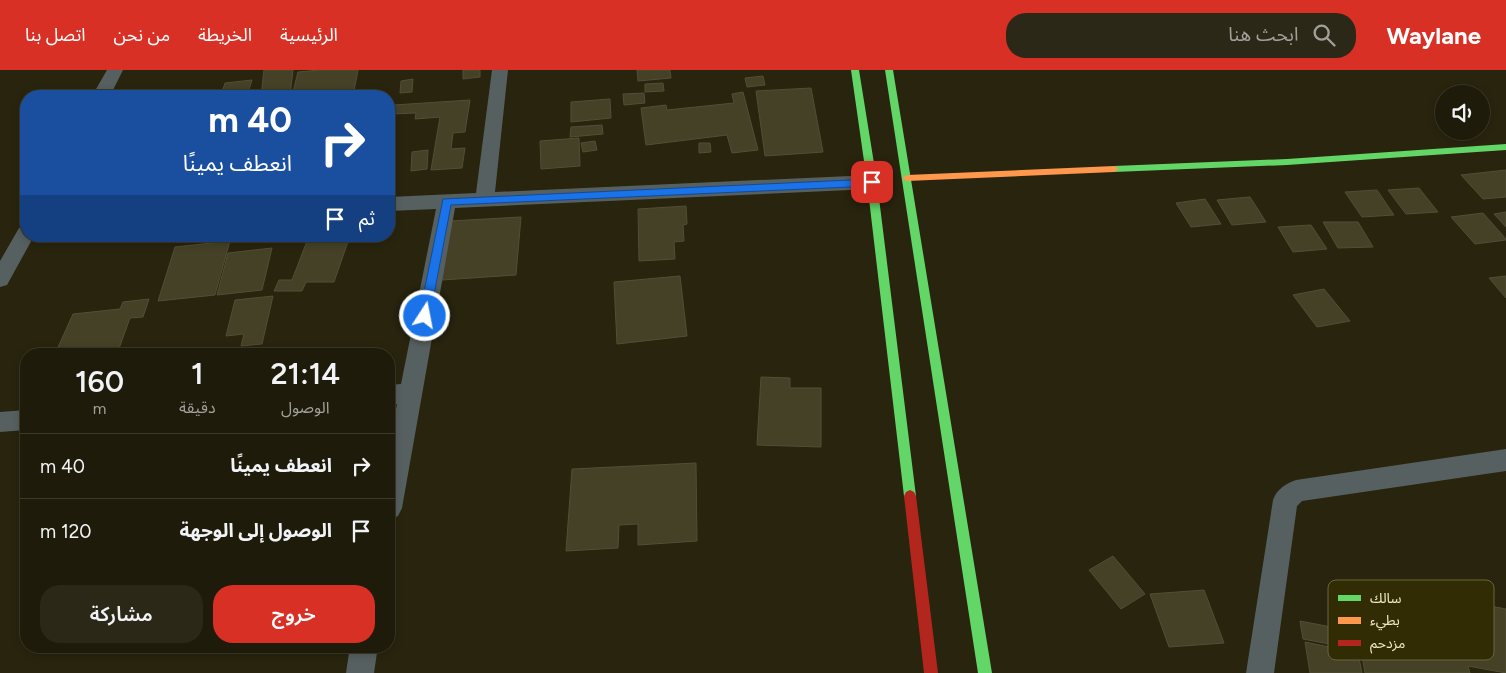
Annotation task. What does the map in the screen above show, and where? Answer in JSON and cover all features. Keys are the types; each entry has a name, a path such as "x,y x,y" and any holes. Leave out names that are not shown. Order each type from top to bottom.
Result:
{"street":[{"path":"104,90 115,70"},
{"path":"484,199 500,70"},
{"path":"855,70 872,182 931,673"},
{"path":"889,70 985,673"},
{"path":"906,178 1287,162 1506,147"},
{"path":"395,204 872,182"},
{"path":"395,440 399,394 447,201"},
{"path":"0,279 21,242"},
{"path":"0,422 20,420"},
{"path":"1260,673 1285,500 1296,491 1506,460"},
{"path":"360,673 363,653"}],"building":[{"path":"264,70 293,70 291,90 262,90"},
{"path":"358,70 354,90 294,90 298,72"},
{"path":"463,70 480,70 480,77 463,79"},
{"path":"637,70 670,70 671,78 638,81"},
{"path":"763,76 765,85 747,87 745,78"},
{"path":"413,79 412,92 400,93 401,81"},
{"path":"252,80 249,90 223,90 225,83"},
{"path":"663,83 664,91 645,92 645,84"},
{"path":"811,88 823,152 765,156 756,91"},
{"path":"743,92 758,150 732,153 727,135 646,145 641,108 666,105 667,110 734,103 732,94"},
{"path":"644,93 645,103 624,105 623,94"},
{"path":"610,99 611,118 571,122 571,102"},
{"path":"470,100 465,132 453,133 451,149 465,148 462,168 431,170 440,117 415,119 416,113 395,114 395,105"},
{"path":"602,125 603,134 570,137 571,127"},
{"path":"579,138 580,166 541,169 540,141"},
{"path":"595,141 597,150 583,152 581,143"},
{"path":"699,143 710,143 711,152 699,153"},
{"path":"428,150 427,169 411,171 412,152"},
{"path":"1506,170 1506,197 1483,199 1461,175"},
{"path":"1419,188 1438,212 1406,214 1388,190"},
{"path":"1377,190 1394,215 1362,217 1345,192"},
{"path":"1250,197 1266,222 1232,225 1217,200"},
{"path":"1205,199 1221,224 1191,227 1176,203"},
{"path":"686,206 687,224 683,225 684,241 674,242 675,259 639,261 638,209"},
{"path":"1506,212 1506,227 1494,214"},
{"path":"1483,213 1506,240 1475,244 1451,217"},
{"path":"521,217 516,275 442,280 450,221"},
{"path":"1323,222 1358,222 1373,247 1338,248"},
{"path":"1311,225 1327,249 1293,252 1278,227"},
{"path":"230,242 215,295 158,301 175,247"},
{"path":"307,242 348,242 334,282 306,282 302,291 274,291 279,280 292,280"},
{"path":"272,248 262,290 217,295 228,253"},
{"path":"680,276 687,336 617,344 614,282"},
{"path":"1506,276 1506,298 1489,278"},
{"path":"1324,289 1350,321 1317,327 1293,295"},
{"path":"273,296 262,344 241,346 244,334 226,336 235,300"},
{"path":"149,299 143,317 130,318 119,348 58,348 73,314 120,309 123,302"},
{"path":"761,377 790,378 790,388 821,388 821,447 757,445"},
{"path":"696,463 697,541 638,545 638,524 619,525 618,548 566,551 572,469"},
{"path":"1113,556 1145,594 1121,609 1089,570"},
{"path":"1204,590 1224,643 1169,647 1150,594"},
{"path":"1494,607 1506,609 1506,673 1468,666 1470,673 1365,673 1363,660 1494,660"},
{"path":"1300,621 1328,626 1328,644 1303,639"},
{"path":"1305,642 1328,647 1328,660 1359,660 1362,673 1310,673"}],"traffic: fast":[{"path":"855,70 872,182 910,496"},
{"path":"889,70 985,673"},
{"path":"1114,169 1287,162 1506,147"}],"traffic: slow":[{"path":"907,178 1114,169"}],"traffic: jam":[{"path":"910,496 931,673"}],"route":[{"path":"425,316 447,201 872,182"}]}
